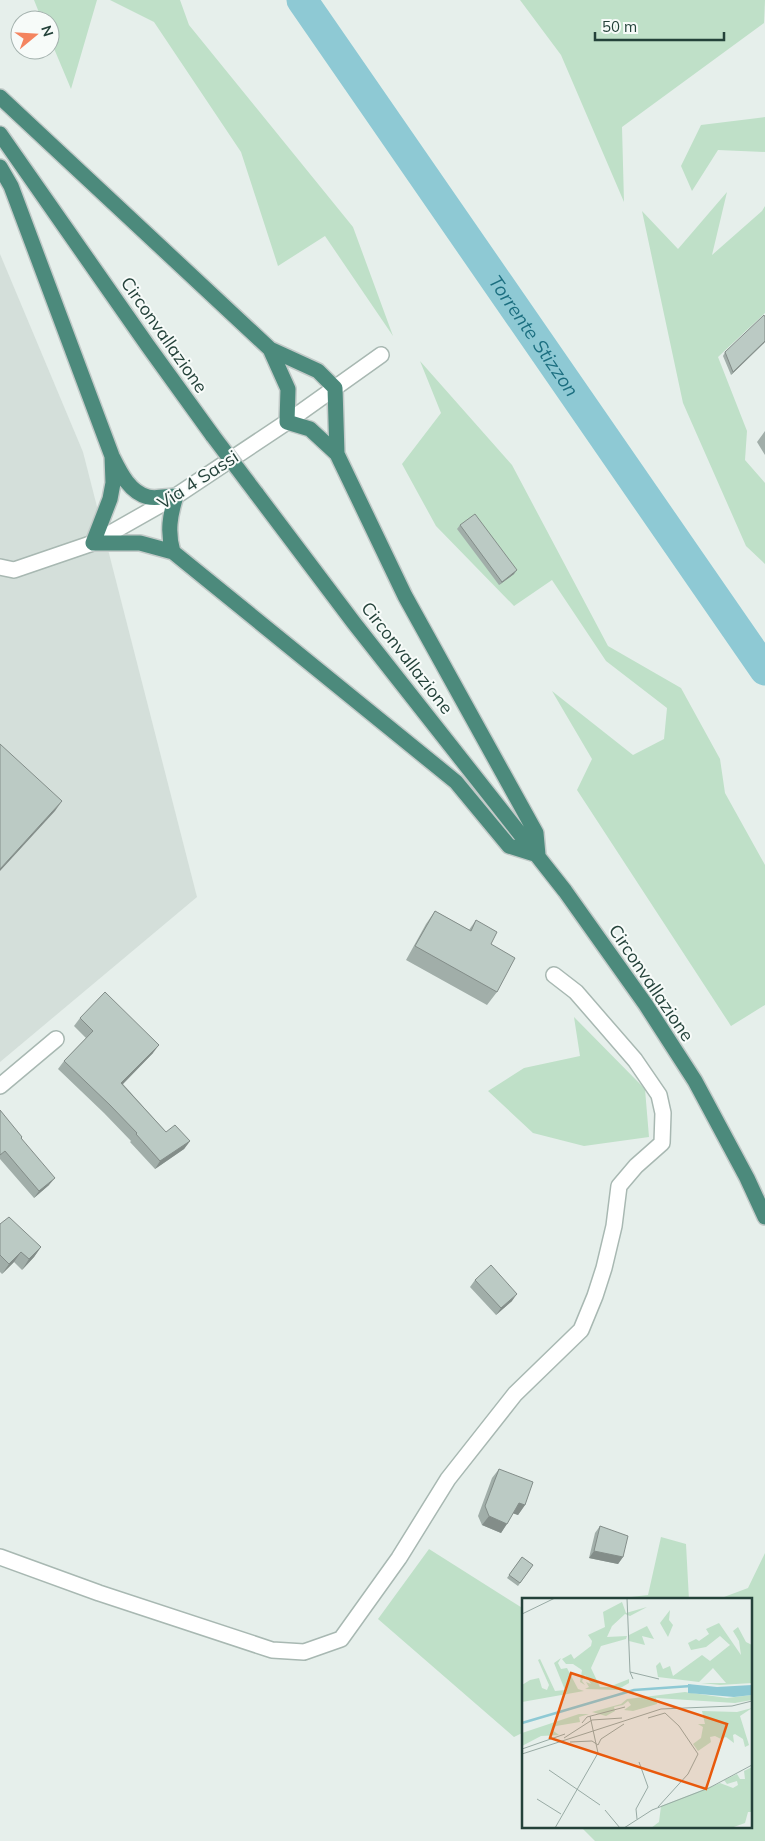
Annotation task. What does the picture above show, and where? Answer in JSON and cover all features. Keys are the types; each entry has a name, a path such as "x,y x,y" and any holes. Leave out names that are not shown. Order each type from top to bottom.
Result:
{"highway":[{"path":"0,97 270,349 318,371 335,388 337,454"},
{"name":"Circonvallazione","path":"0,134 213,436 354,622 538,855 640,997 695,1081 747,1178 765,1217"},
{"path":"0,167 11,186 112,456 123,478 134,489 148,497 176,496 169,526 169,539 173,552"},
{"path":"112,456 113,483 110,499 94,543 140,543 173,552 456,782 509,846 538,855 536,833 405,596 337,454 310,429 287,422 288,389 270,349"}],"street":[{"name":"Via 4 Sassi","path":"0,567 14,570 94,543 176,496 381,356"},
{"path":"0,1557 99,1593 272,1650 304,1652 342,1639 399,1558 454,1472 515,1394 580,1330 595,1296 604,1268 614,1226 619,1186 636,1166 662,1143 663,1113 659,1094 635,1060 576,992 554,975"},
{"path":"0,1086 56,1039"}],"shaded area":[{"path":"0,254 83,452 197,897 0,1062"}],"green space":[{"path":"34,0 97,0 71,89 59,60 60,10 38,10"},
{"path":"110,0 180,0 189,25 353,227 393,336 325,236 278,266 241,152 154,22"},
{"path":"520,0 765,0 764,23 622,127 624,202 561,55"},
{"path":"765,117 765,152 718,150 692,191 681,166 701,125"},
{"path":"727,192 712,255 762,211 765,206 765,313 718,357 747,431 745,460 765,483 765,564 746,546 683,403 642,211 678,249"},
{"path":"420,361 512,465 608,646 681,688 720,759 725,793 765,865 765,1005 731,1026 577,790 592,759 552,691 633,755 664,739 667,708 606,661 552,580 514,606 436,526 402,464 441,413"},
{"path":"574,1017 645,1089 649,1137 584,1146 533,1133 488,1091 524,1068 580,1056"},
{"path":"661,1537 686,1544 689,1598 622,1598 648,1595"},
{"path":"429,1549 522,1608 522,1733 514,1737 378,1619"},
{"path":"765,1553 765,1841 595,1841 582,1828 752,1828 752,1598 721,1598 748,1588"}],"building":[{"path":"764,315 765,341 733,372 725,352"},
{"path":"475,514 517,570 502,582 460,525"},
{"path":"0,744 62,801 0,869"},
{"path":"435,911 471,931 476,920 497,932 491,944 515,958 497,992 415,946"},
{"path":"105,992 159,1045 121,1083 166,1132 175,1125 190,1141 160,1161 137,1133 64,1061 93,1031 80,1018"},
{"path":"0,1110 55,1178 39,1191 5,1151 0,1155"},
{"path":"9,1217 41,1247 29,1259 21,1252 9,1264 0,1255 0,1224"},
{"path":"491,1265 517,1294 501,1308 475,1280"},
{"path":"499,1469 533,1482 525,1505 519,1503 507,1524 489,1516 485,1506"},
{"path":"600,1526 628,1536 623,1557 594,1551"},
{"path":"522,1557 533,1565 520,1583 509,1575"}],"waterway":[{"name":"Torrente Stizzon","path":"302,0 765,670"}]}
